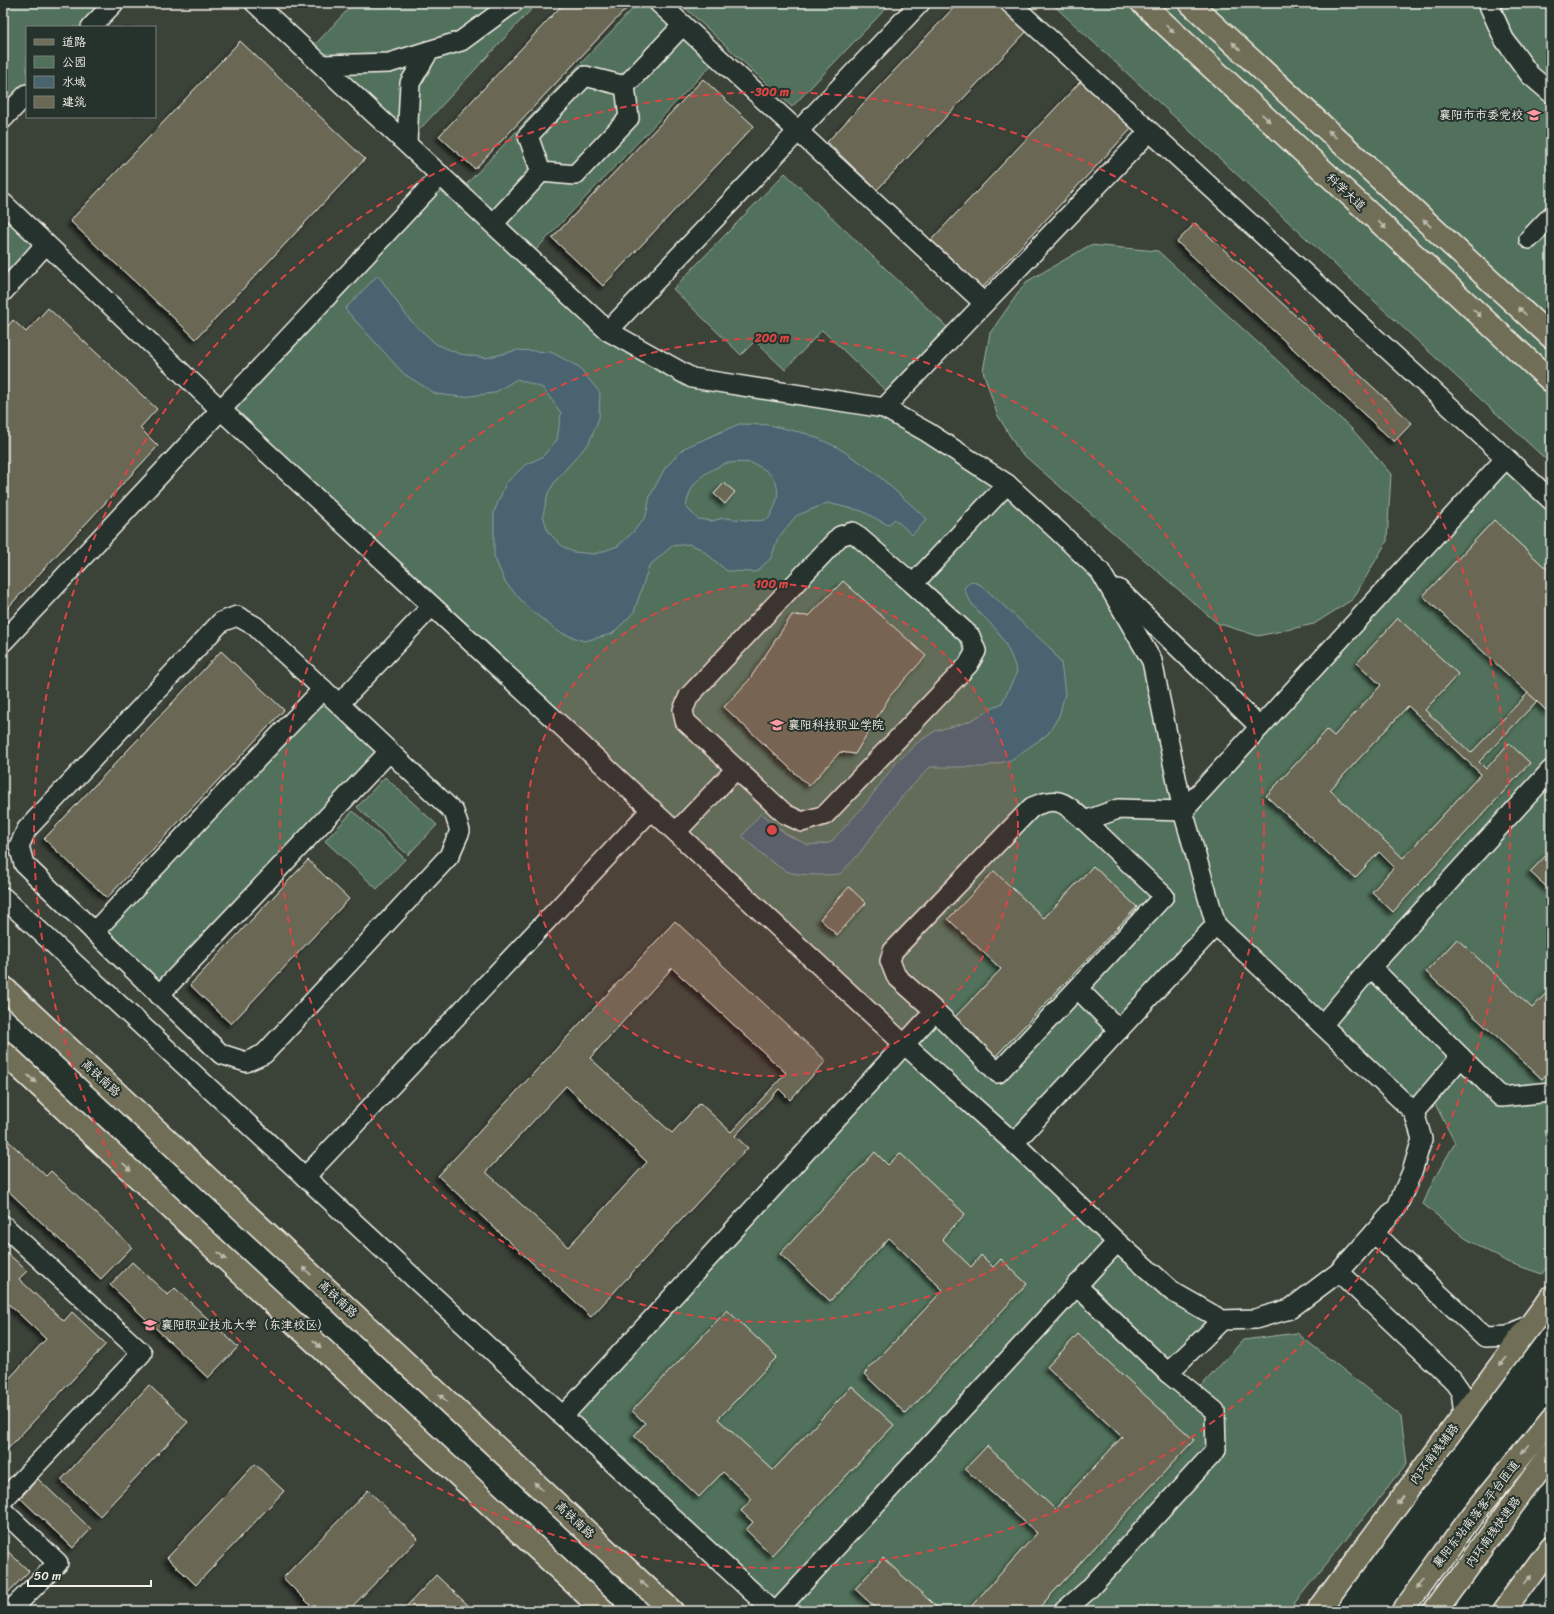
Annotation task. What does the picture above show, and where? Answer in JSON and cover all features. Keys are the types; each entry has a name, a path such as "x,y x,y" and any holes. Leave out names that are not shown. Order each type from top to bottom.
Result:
{"main road":[{"name":"科学大道","path":"1142,3 1551,381"},
{"path":"1190,3 1551,337"},
{"name":"高铁南路","path":"3,987 672,1611"},
{"path":"3,1052 604,1611"},
{"name":"内环南线辅路","path":"1318,1611 1551,1297"},
{"name":"襄阳东站南落客平台匝道","path":"1402,1611 1472,1516 1551,1419"},
{"name":"内环南线快速路","path":"1435,1611 1551,1453"},
{"path":"1504,1611 1551,1547"}],"street":[{"path":"92,26 114,3"},
{"path":"255,3 608,331 692,378 884,408 927,432 1007,484 1100,571 1260,727"},
{"path":"323,65 389,63 460,41 513,3"},
{"path":"660,3 984,303"},
{"path":"608,331 920,3"},
{"path":"1010,3 1551,500"},
{"path":"1488,3 1504,39 1530,75 1551,93"},
{"path":"624,86 683,25"},
{"path":"407,143 410,82 429,51"},
{"path":"541,172 528,136 585,76 624,86"},
{"path":"541,172 575,175 629,118 624,86"},
{"path":"3,119 26,95"},
{"path":"884,408 1149,132"},
{"path":"493,224 541,172"},
{"path":"3,642 441,175"},
{"path":"3,203 220,409 904,1044 1014,1143 1117,1242 1174,1292 1222,1320 1254,1319 1290,1309 1339,1272 1397,1207 1412,1172 1422,1139 1414,1112 1216,925 1183,811 1152,661 1100,571"},
{"path":"1529,239 1551,216"},
{"path":"3,292 46,244"},
{"path":"1085,821 1118,809 1183,811 1506,458"},
{"path":"914,584 1007,484"},
{"path":"853,532 914,584 970,636 976,651 968,665 825,815 802,822 785,814 685,721 683,710 689,696 840,536 853,532"},
{"path":"339,704 432,606"},
{"path":"237,616 255,626 323,689 454,812 460,831 449,856 264,1054 246,1062 221,1054 159,995 24,864 20,846 27,829 221,622 237,616"},
{"path":"94,932 323,689"},
{"path":"159,995 389,752"},
{"path":"676,832 736,769"},
{"path":"1322,1025 1371,967 1551,770"},
{"path":"1048,800 1065,804 1085,821 1164,896 998,1073 896,976 890,961 893,951 1032,807 1048,800"},
{"path":"305,1177 652,809"},
{"path":"3,897 773,1611"},
{"path":"1014,1143 1216,925"},
{"path":"1371,967 1501,1097 1551,1092"},
{"path":"1078,989 1119,1030"},
{"path":"563,1416 935,1012"},
{"path":"1414,1112 1461,1057"},
{"path":"3,1225 142,1353 3,1500"},
{"path":"1374,1233 1485,1337 1508,1336 1532,1323"},
{"path":"776,1611 1117,1242"},
{"path":"1339,1272 1452,1378 1461,1392 1464,1414"},
{"path":"1064,1611 1088,1590 1216,1450 1215,1411 1168,1373 1076,1285"},
{"path":"1168,1373 1222,1320"},
{"path":"3,1511 58,1563 10,1611"}],"shaded area":[{"name":"襄阳科技职业学院","path":"3,3 1051,3 1551,464 1551,1297 1318,1611 672,1611 3,987"},
{"path":"3,1052 604,1611 3,1611"}],"green space":[{"path":"3,3 114,3 92,26 26,26 26,95 3,119"},
{"path":"354,3 537,3 407,143 308,52"},
{"path":"638,3 659,3 718,58 529,257 608,331 692,378 884,408 927,432 1100,571 1152,661 1183,811 1506,458 1551,500 1551,1261 1542,1274 1507,1262 1465,1238 1423,1204 1434,1179 1455,1143 1430,1094 1414,1112 1216,925 1014,1143 1117,1242 1222,1320 1168,1373 1194,1394 1243,1340 1297,1333 1401,1416 1407,1464 1288,1611 773,1611 563,1416 904,1044 220,409 441,175 459,192"},
{"path":"680,3 891,3 792,107"},
{"path":"1051,3 1551,3 1551,464"},
{"path":"785,173 947,327 886,391 822,330 785,370 755,341 741,355 673,289"},
{"path":"3,203 46,244 3,292"},
{"path":"1090,245 1158,251 1352,429 1391,474 1387,541 1353,599 1314,624 1258,636 1217,623 1019,451 997,414 983,371 990,333 1026,282"},
{"path":"323,689 389,752 159,995 94,932"},
{"path":"385,777 437,825 408,855 357,807"},
{"path":"353,811 405,859 377,889 325,841"}],"water":[{"path":"378,275 409,319 436,344 460,354 486,358 518,350 551,352 579,367 600,393 599,418 589,443 556,480 548,493 543,515 548,532 562,546 573,552 595,554 618,546 633,532 646,516 650,496 665,468 684,448 739,424 769,425 808,434 837,447 873,471 927,519 912,535 895,519 888,525 862,511 827,503 796,516 778,538 771,558 756,572 727,571 701,549 689,544 672,546 649,566 634,612 612,634 584,641 559,632 529,609 505,582 494,556 494,512 506,483 525,465 542,457 557,440 561,413 543,388 517,379 494,393 462,397 436,394 404,374 345,309","holes":["726,463 751,463 770,474 775,481 778,495 773,511 768,519 758,521 723,518 712,521 698,519 686,507 691,490 699,479 710,471"]},
{"path":"971,581 981,585 1050,648 1061,663 1065,694 1059,716 1048,734 1011,760 983,767 930,767 900,799 858,855 840,874 800,874 789,872 777,866 742,836 761,813 786,834 808,845 830,843 863,807 896,763 917,743 935,731 968,722 1002,703 1017,672 1009,651 998,632 967,596 964,588"}],"building":[{"path":"564,3 619,3 626,9 475,169 439,136"},
{"path":"958,3 998,3 1027,31 877,190 827,142"},
{"path":"240,41 365,159 196,339 70,221"},
{"path":"703,79 754,126 603,286 552,238"},
{"path":"1081,81 1132,128 982,288 931,240"},
{"path":"1195,223 1412,423 1394,442 1177,242"},
{"path":"48,308 157,409 140,428 158,446 3,613 3,332 13,320 26,332"},
{"path":"724,483 735,492 725,504 714,494"},
{"path":"1494,520 1551,573 1551,707 1547,711 1423,596"},
{"path":"843,581 926,656 890,696 855,754 840,752 809,786 724,707 749,680 792,615 809,616"},
{"path":"1398,618 1458,674 1425,710 1471,753 1528,693 1537,701 1479,762 1486,769 1509,743 1530,763 1393,912 1372,892 1394,867 1379,852 1355,878 1266,796 1327,730 1334,736 1381,685 1357,663","holes":["1408,706 1481,774 1403,858 1330,790"]},
{"path":"221,651 284,710 107,898 44,839"},
{"path":"1551,850 1551,891 1530,872"},
{"path":"308,860 349,899 231,1024 190,985"},
{"path":"1093,866 1137,907 992,1060 951,1021 1001,969 948,919 994,871 1044,918"},
{"path":"849,887 866,903 837,935 820,919"},
{"path":"675,921 826,1061 790,1100 779,1089 735,1136 748,1148 591,1317 438,1176","holes":["672,968 786,1073 731,1132 700,1103 672,1133 590,1058","566,1086 647,1162 568,1247 486,1172"]},
{"path":"1457,939 1532,1008 1551,988 1551,1069 1542,1079 1426,972"},
{"path":"3,1136 46,1176 51,1171 132,1247 101,1279 3,1186"},
{"path":"875,1152 888,1165 900,1153 965,1214 942,1239 971,1267 981,1255 993,1267 1001,1259 1027,1284 906,1414 864,1374 943,1290 889,1238 830,1301 780,1254"},
{"path":"3,1249 27,1271 19,1279 64,1321 72,1312 106,1344 3,1454 3,1385 46,1339 3,1299"},
{"path":"132,1262 168,1295 175,1288 238,1347 208,1378 110,1285"},
{"path":"727,1310 777,1357 718,1419 773,1470 852,1386 894,1425 772,1555 746,1530 753,1522 741,1511 752,1499 723,1472 699,1497 634,1436 645,1423 632,1411"},
{"path":"1078,1334 1194,1440 1036,1611 967,1611 1037,1533 965,1469 987,1446 1055,1509 1122,1437 1047,1367"},
{"path":"149,1385 188,1422 100,1516 61,1480"},
{"path":"255,1464 284,1491 196,1585 167,1558"},
{"path":"38,1479 91,1529 73,1548 20,1498"},
{"path":"368,1490 418,1539 348,1611 316,1611 283,1578"},
{"path":"3,1547 29,1571 3,1598"},
{"path":"883,1558 941,1611 879,1611 855,1589"},
{"path":"436,1575 470,1607 466,1611 402,1611"}],"place":[{"name":"襄阳市市委党校","path":"1534,115"},
{"name":"襄阳科技职业学院","path":"777,725"},
{"name":"襄阳职业技术大学（东津校区）","path":"150,1325"}]}
